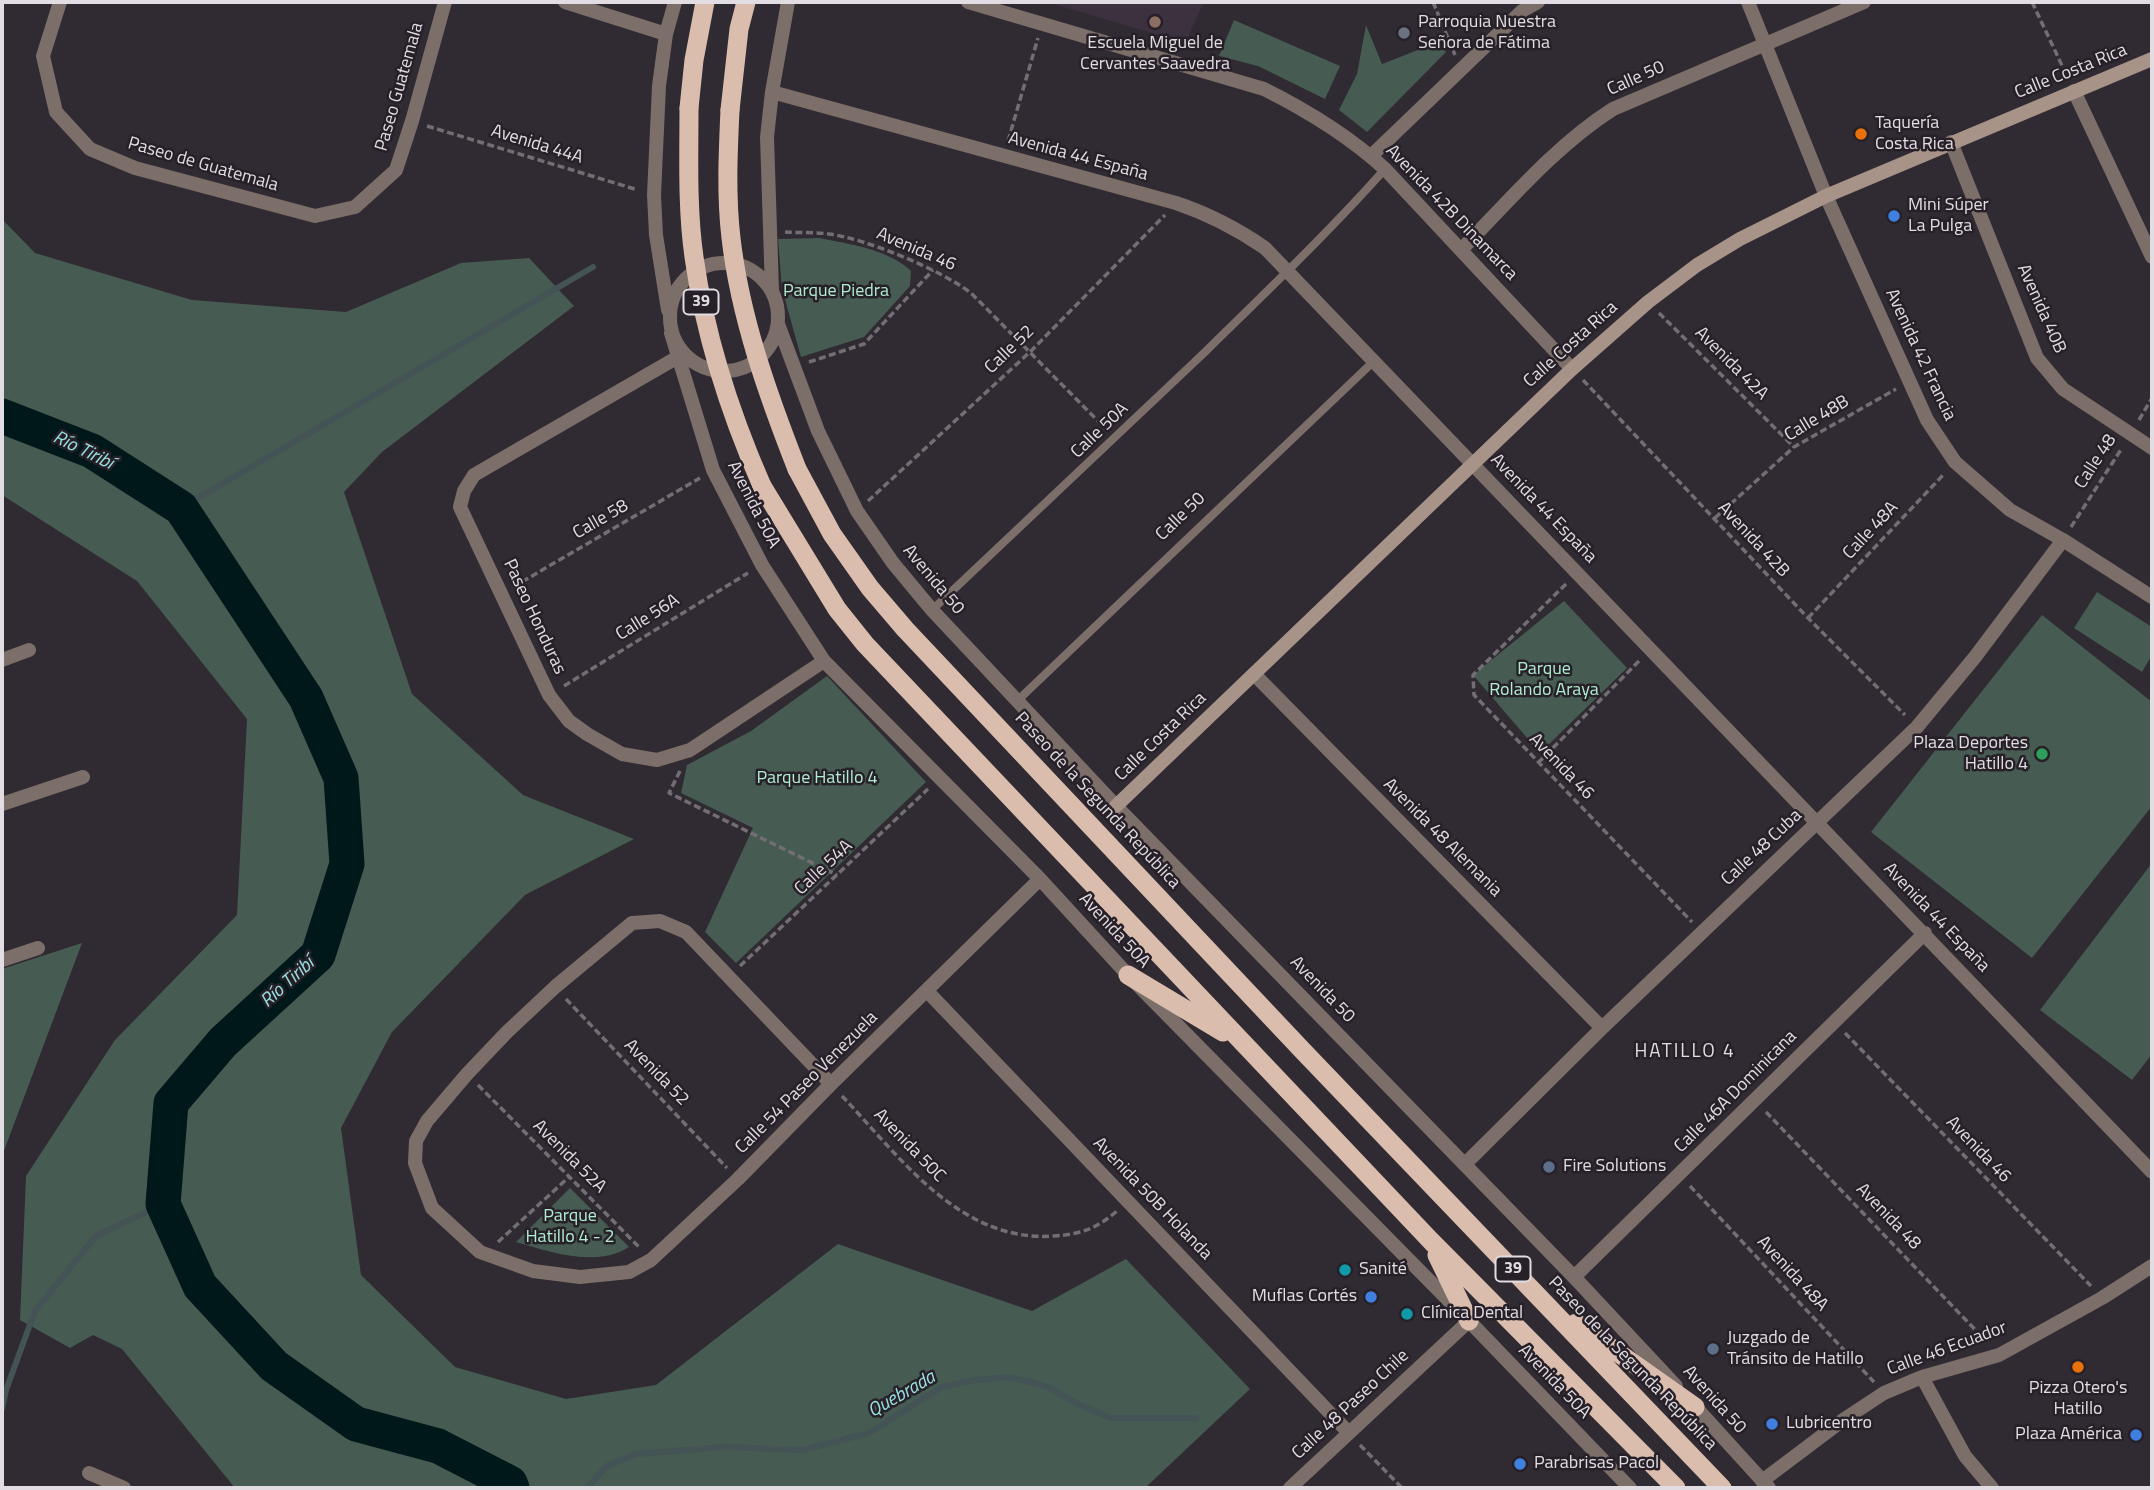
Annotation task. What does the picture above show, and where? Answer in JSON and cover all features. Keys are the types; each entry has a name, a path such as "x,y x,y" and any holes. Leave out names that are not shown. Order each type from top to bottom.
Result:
{"highway":[{"name":"39","path":"705,2 694,60 689,108 690,206 694,255 705,320 742,441 762,486 837,609 865,644 1431,1241 1676,1488"},
{"name":"Paseo de la Segunda República","path":"746,2 739,29 730,110 728,186 731,237 739,293 777,418 797,469 832,534 870,588 905,629 1722,1488"},
{"path":"1128,975 1244,1044"},
{"path":"1431,1241 1469,1321"},
{"path":"1539,1298 1695,1407"}],"main road":[{"name":"Calle Costa Rica","path":"1116,806 1572,369 1648,302 1697,265 1740,239 1826,196 2152,60"}],"street":[{"name":"Paseo de Guatemala","path":"60,2 43,56 55,112 90,149 135,168 315,216 355,207"},
{"name":"Paseo Guatemala","path":"355,207 396,170 445,2"},
{"path":"565,2 666,34"},
{"path":"668,314 671,299 690,273 704,265 735,263 763,278 772,291 777,306 778,324 773,341 762,356 746,366 729,371 710,370 693,362 680,349 671,333 668,314 656,235 654,195 659,86 666,34 675,2"},
{"path":"772,291 767,137 788,2"},
{"name":"Avenida 42B Dinamarca","path":"968,2 1264,89 1294,104 1371,156 1385,169 1572,369"},
{"path":"1371,156 1522,11 1538,2"},
{"name":"Avenida 42 Francia","path":"1748,2 1826,196 1927,420 1955,462 2010,510 2063,540 2152,597"},
{"name":"Calle 50","path":"1461,250 1559,151 1588,125 1613,109 1864,2"},
{"path":"2074,91 2152,257"},
{"name":"Avenida 44 España","path":"772,92 1209,214 1265,248 2152,1172"},
{"name":"Avenida 40B","path":"1951,142 2037,358 2063,389 2152,448"},
{"name":"Avenida 50","path":"778,324 818,431 857,511 893,563 932,610 1116,806 1574,1277 1765,1484"},
{"name":"Avenida 50A","path":"671,333 713,470 762,565 824,661 1040,879 1128,975 1630,1488"},
{"name":"Paseo Honduras","path":"678,357 474,475 464,491 460,507 549,695 569,721 587,734 622,754 657,760 690,750 824,661"},
{"name":"Calle 48 Cuba","path":"1465,1164 1701,932 1917,727 1975,657 2063,540"},
{"path":"2,660 29,650"},
{"name":"Avenida 48 Alemania","path":"1254,674 1602,1028"},
{"path":"2,804 83,777"},
{"name":"Calle 54 Paseo Venezuela","path":"485,1254 533,1270 580,1277 629,1272 651,1260 738,1179 1040,879"},
{"path":"485,1254 432,1208 415,1163 416,1141 427,1121 467,1074 555,987 632,923 660,921 686,932 831,1084"},
{"name":"Calle 46A Dominicana","path":"1574,1277 1924,933"},
{"path":"2,960 38,948"},
{"name":"Avenida 50B Holanda","path":"927,992 1349,1433"},
{"name":"Calle 46 Ecuador","path":"1765,1484 1843,1420 1884,1393 1922,1377 1999,1355 2152,1266"},
{"name":"Calle 48 Paseo Chile","path":"1290,1488 1469,1321"},
{"path":"1922,1377 1965,1456 1992,1488"},
{"path":"89,1473 124,1488"}],"lane":[{"name":"Calle 50A","path":"932,610 1330,230 1385,169"},
{"name":"Calle 50","path":"1016,702 1373,362"}],"path":[{"path":"1433,2 1461,68"},
{"path":"2032,2 2074,91"},
{"path":"1003,156 1042,24"},
{"name":"Avenida 44A","path":"412,121 654,195"},
{"name":"Calle 52","path":"857,511 1031,351 1176,204"},
{"name":"Avenida 46","path":"770,232 830,234 864,243 946,275 971,293 1115,438"},
{"path":"794,366 864,344 933,270"},
{"name":"Avenida 42A","path":"1648,302 1794,447"},
{"name":"Avenida 42B","path":"1572,369 1808,618 1917,727"},
{"name":"Calle 48B","path":"1714,519 1794,447 1910,382"},
{"name":"Calle 48","path":"2063,540 2152,398"},
{"name":"Calle 48A","path":"1808,618 1955,462"},
{"name":"Calle 58","path":"502,594 713,470"},
{"name":"Calle 56A","path":"549,695 762,565"},
{"name":"Avenida 46","path":"1577,573 1473,675 1474,695 1701,932"},
{"path":"1538,763 1650,649"},
{"name":"Calle 54A","path":"728,977 938,779"},
{"path":"669,793 837,875"},
{"name":"Avenida 52","path":"555,987 738,1179"},
{"name":"Avenida 46","path":"1834,1022 2102,1297"},
{"name":"Avenida 52A","path":"467,1074 651,1260"},
{"name":"Avenida 50C","path":"831,1084 933,1192 967,1216 1001,1232 1036,1238 1070,1235 1101,1225 1128,1201"},
{"name":"Avenida 48","path":"1754,1101 1833,1179 1999,1355"},
{"name":"Avenida 48A","path":"1679,1174 1884,1393"},
{"path":"485,1254 569,1177"},
{"path":"1349,1433 1402,1488"}],"shaded area":[{"name":"Escuela Miguel de Cervantes Saavedra","path":"1047,2 1204,2 1185,43"}],"green space":[{"path":"1234,20 1340,66 1325,99 1258,66 1219,56"},
{"path":"1366,25 1382,64 1441,41 1446,52 1367,132 1339,110 1357,74"},
{"path":"2,219 35,253 192,300 346,312 461,263 529,258 574,306 382,452 344,492 412,694 523,795 634,839 525,895 392,1032 341,1128 361,1275 455,1367 566,1399 656,1385 838,1244 1032,1311 1126,1259 1250,1389 1145,1488 235,1488 122,1349 93,1335 70,1348 20,1320 26,1176 115,1040 237,915 247,719 137,581 2,495"},
{"name":"Parque Piedra","path":"819,238 868,248 891,257 911,271 910,286 864,337 801,357 782,289 778,239"},
{"path":"2097,592 2152,627 2152,655 2142,672 2074,628"},
{"name":"Parque Rolando Araya","path":"1564,601 1627,668 1540,753 1473,675"},
{"name":"Plaza Deportes Hatillo 4","path":"2042,615 2152,702 2152,806 2032,958 1871,832"},
{"name":"Parque Hatillo 4","path":"827,676 926,782 736,963 705,932 753,828 681,793 687,765 751,731"},
{"path":"2152,863 2152,1054 2132,1080 2040,1010"},
{"path":"82,943 2,1156 2,969"},
{"name":"Parque Hatillo 4 - 2","path":"570,1188 629,1247 616,1253 588,1257 558,1254 516,1242"}],"waterway":[{"path":"181,508 593,267"},
{"name":"Río Tiribí","path":"2,416 92,451 181,508 306,698 341,778 347,864 318,955 223,1042 171,1103 163,1204 200,1286 274,1366 356,1424 438,1446 510,1483 512,1488"},
{"path":"2,1409 6,1390 35,1311 96,1236 163,1204"},
{"name":"Quebrada","path":"587,1488 607,1466 636,1454 724,1447 802,1450 869,1433 942,1387 975,1380 1009,1377 1046,1386 1111,1418 1196,1418"}],"place":[{"name":"Escuela Miguel de Cervantes Saavedra","path":"1155,22"},
{"name":"Parroquia Nuestra Señora de Fátima","path":"1404,33"},
{"name":"Taquería Costa Rica","path":"1861,134"},
{"name":"Mini Súper La Pulga","path":"1894,216"},
{"name":"Plaza Deportes Hatillo 4","path":"2042,754"},
{"name":"Fire Solutions","path":"1549,1167"},
{"name":"Sanité","path":"1345,1270"},
{"name":"Muflas Cortés","path":"1371,1297"},
{"name":"Clínica Dental","path":"1407,1314"},
{"name":"Juzgado de Tránsito de Hatillo","path":"1713,1349"},
{"name":"Pizza Otero's Hatillo","path":"2078,1367"},
{"name":"Lubricentro","path":"1772,1424"},
{"name":"Plaza América","path":"2136,1435"},
{"name":"Parabrisas Pacol","path":"1520,1464"}],"district":[{"name":"HATILLO 4","path":"1685,1052"}]}
